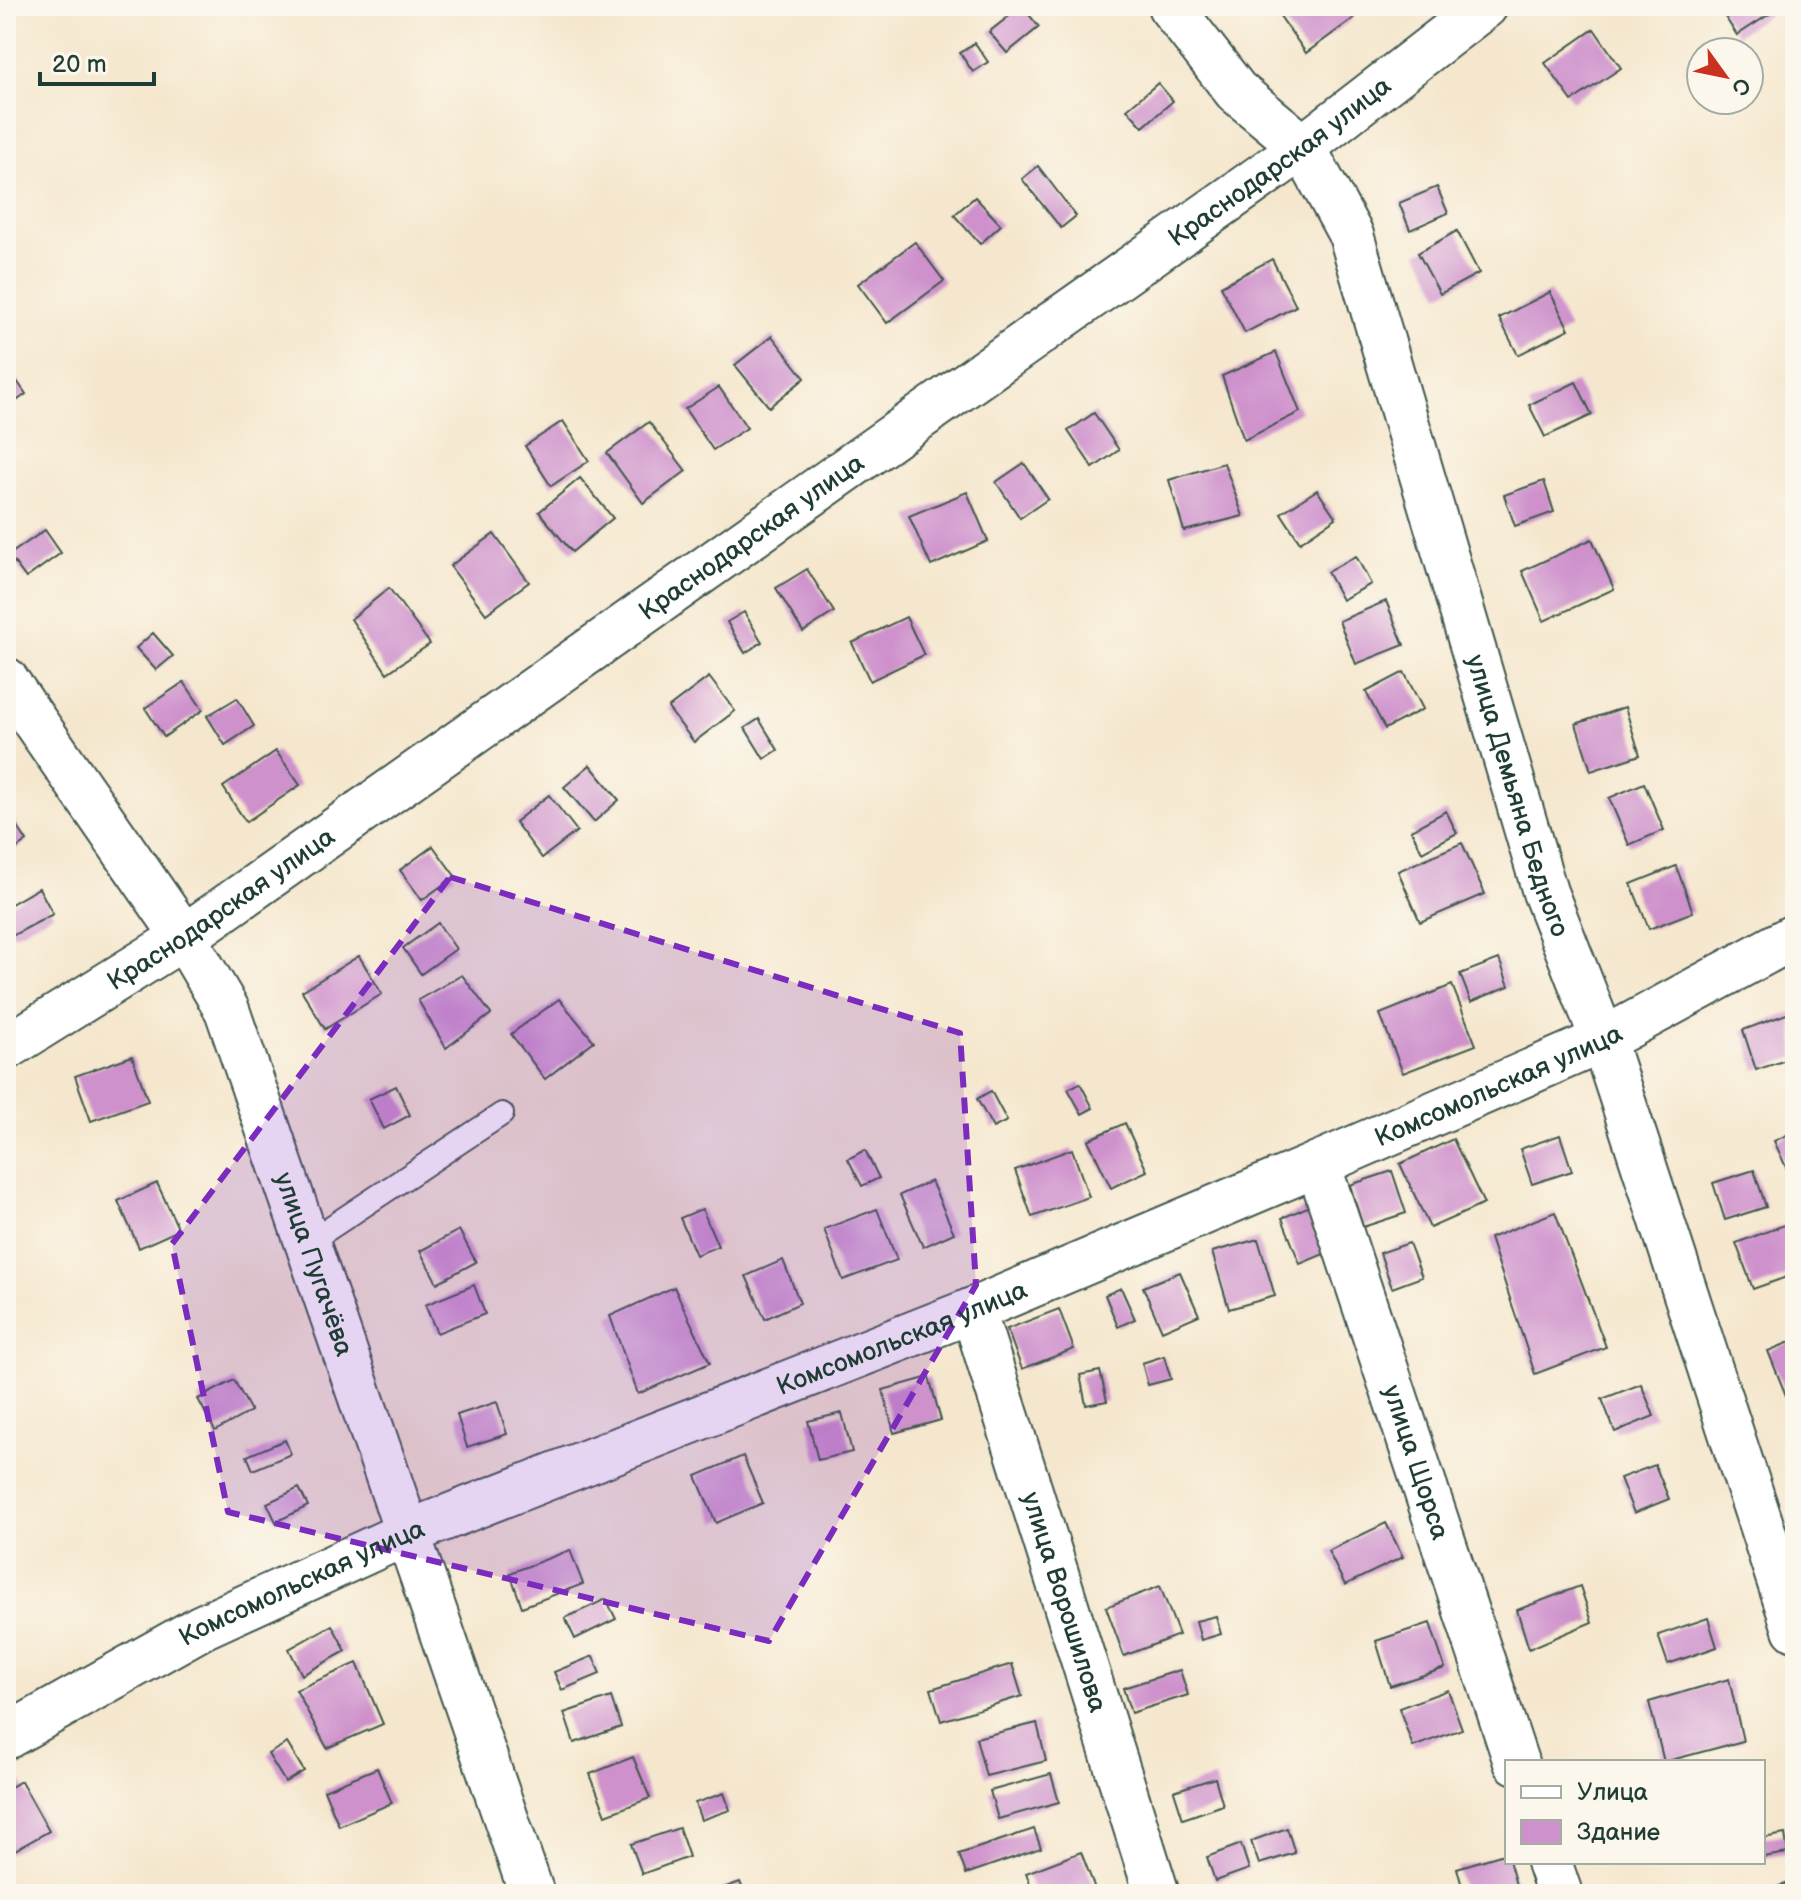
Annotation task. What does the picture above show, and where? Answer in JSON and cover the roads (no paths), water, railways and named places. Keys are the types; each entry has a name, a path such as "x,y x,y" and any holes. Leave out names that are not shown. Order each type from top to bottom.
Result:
{"street":[{"name":"улица Демьяна Бедного","path":"1170,6 1236,91 1303,147 1351,235 1545,892 1603,1040 1795,1629"},
{"name":"Краснодарская улица","path":"6,1048 184,937 1303,147 1485,6"},
{"name":"улица Пугачёва","path":"6,680 184,937 227,1010 532,1894"},
{"name":"Комсомольская улица","path":"6,1737 202,1627 407,1533 973,1310 1318,1164 1603,1040 1795,936"},
{"name":"улица Щорса","path":"1318,1164 1515,1760"},
{"name":"улица Ворошилова","path":"973,1310 1157,1894"},
{"path":"1550,1864 1560,1894"}],"lane":[{"path":"307,1243 502,1114"}]}
